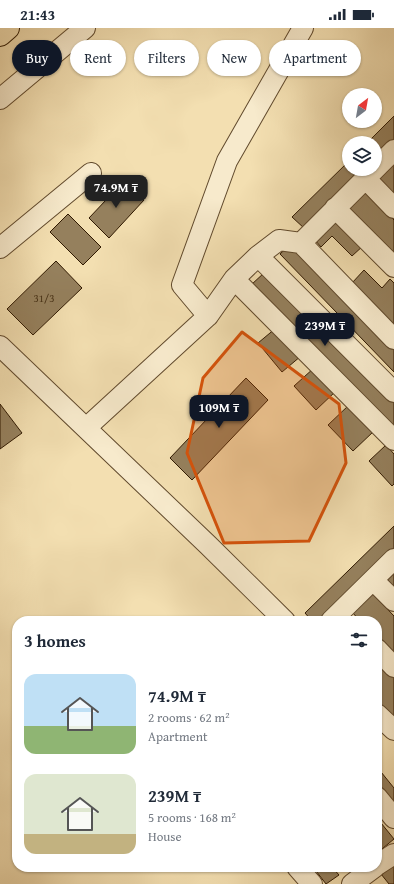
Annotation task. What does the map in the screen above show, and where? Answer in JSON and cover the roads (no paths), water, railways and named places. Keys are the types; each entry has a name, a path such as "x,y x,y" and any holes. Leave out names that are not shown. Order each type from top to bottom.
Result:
{"main road":[{"path":"0,34 8,28"}],"street":[{"path":"0,99 85,28"},
{"path":"208,316 182,285 227,160 303,28"},
{"path":"301,243 394,150"},
{"path":"0,248 91,174"},
{"path":"366,179 394,208"},
{"path":"336,208 394,267"},
{"path":"86,428 208,316 234,279 258,256 279,240 301,243 394,339"},
{"path":"258,256 394,392"},
{"path":"234,279 394,440"},
{"path":"0,346 280,616"},
{"path":"342,616 373,580 394,559"},
{"path":"373,580 394,601"},
{"path":"382,654 394,667"},
{"path":"382,719 394,730"},
{"path":"382,803 394,818"},
{"path":"382,863 394,854"},
{"path":"301,872 312,884"}]}
